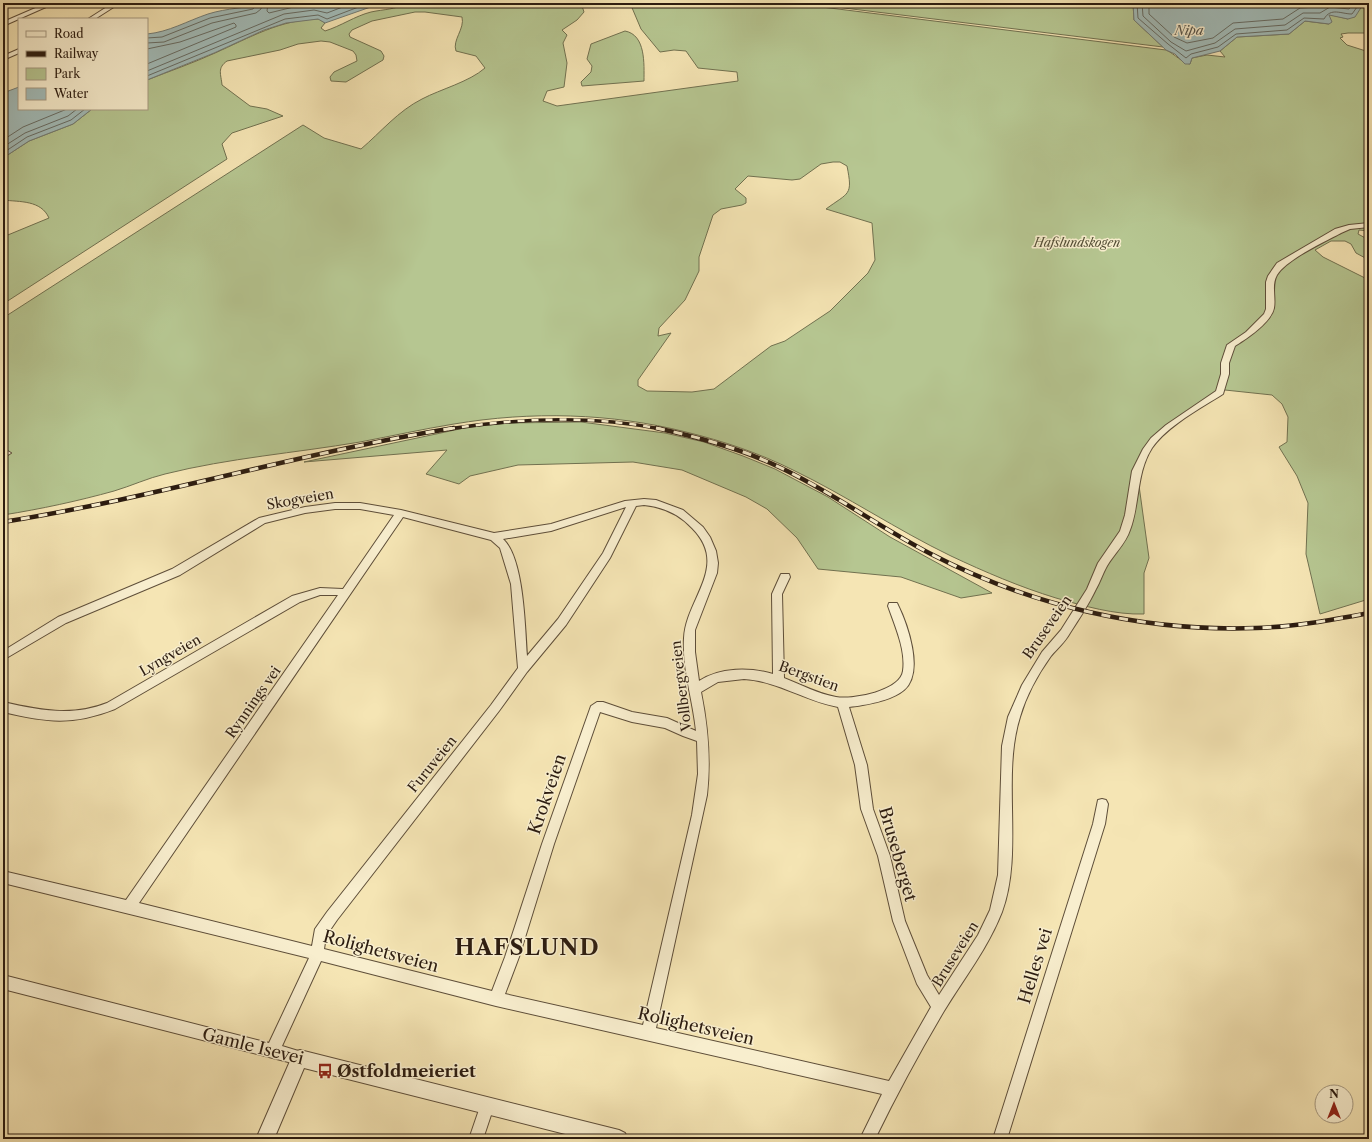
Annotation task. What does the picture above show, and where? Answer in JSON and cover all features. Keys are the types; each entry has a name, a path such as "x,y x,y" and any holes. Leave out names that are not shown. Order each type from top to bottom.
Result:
{"street":[{"path":"3,24 52,3"},
{"path":"93,18 117,3"},
{"path":"3,58 18,51"},
{"name":"Bruseveien","path":"867,1139 892,1089 939,1007 983,940 1000,900 1004,875 1008,746 1019,704 1035,671 1065,633 1091,590 1102,566 1125,532 1130,515 1137,471 1147,449 1154,440 1169,427 1220,392 1225,374 1225,363 1231,345 1249,334 1267,315 1270,309 1270,282 1272,276 1280,265 1338,231 1349,227 1369,225"},
{"name":"Vollbergveien","path":"494,537 535,531 632,504 645,502 653,503 679,512 697,527 704,537 711,552 713,571 698,606 689,639 695,691 703,738 704,765 700,808 648,1033"},
{"name":"Furuveien","path":"273,1051 317,953 320,934 332,916 482,724 523,669 548,641 607,555 632,504"},
{"name":"Skogveien","path":"3,656 62,620 176,572 262,520 273,516 305,510 344,506 371,507 494,537"},
{"name":"Rynnings vei","path":"129,908 400,513"},
{"path":"494,537 504,546 512,569 519,616 523,669"},
{"path":"779,681 777,642 778,594 785,577"},
{"name":"Lyngveien","path":"3,707 58,718 80,717 93,714 111,706 296,599 308,594 328,590 345,592"},
{"name":"Bergstien","path":"695,691 702,685 718,677 764,676 808,694 842,703 896,690 908,678 909,668 907,652 893,606"},
{"name":"Bruseberget","path":"842,703 861,765 862,780 868,809 884,856 898,921 922,979 939,1007"},
{"name":"Krokveien","path":"496,999 512,957 548,844 595,709 602,707 632,717 668,724 687,733 703,738"},
{"name":"Helles vei","path":"1000,1139 1099,824 1102,804"},
{"name":"Rolighetsveien","path":"3,877 317,953 496,999 648,1033 695,1046 747,1056 892,1089"},
{"name":"Gamle Isevei","path":"3,982 619,1139"},
{"path":"265,1139 300,1058"},
{"path":"476,1139 487,1106"}],"green space":[{"name":"Hafslundskogen","path":"407,3 581,3 584,12 577,20 562,30 567,35 563,43 567,63 564,87 547,91 543,101 557,106 738,81 737,72 698,68 686,51 674,50 660,52 641,29 630,3 790,3 1166,50 1184,62 1190,64 1192,58 1207,55 1225,57 1220,51 1237,37 1289,34 1305,21 1329,24 1328,14 1348,19 1364,3 1369,3 1369,33 1341,34 1343,37 1340,38 1347,45 1369,52 1369,231 1359,230 1358,234 1369,240 1369,260 1356,253 1351,244 1345,241 1331,241 1315,250 1323,257 1369,280 1369,599 1320,614 1306,554 1308,503 1297,476 1279,447 1287,442 1288,417 1282,404 1272,395 1225,390 1220,392 1154,440 1137,471 1149,558 1144,573 1144,614 1122,613 1089,607 1043,594 1003,579 931,546 793,470 741,448 727,443 658,426 600,418 571,416 512,417 454,424 336,446 189,468 87,498 3,515 3,318 303,125 324,138 361,149 405,109 430,95 471,77 485,68 476,56 456,51 455,47 462,26 462,17 425,12 415,12 372,21 352,30 349,34 350,37 381,51 384,56 383,60 346,82 331,81 330,77 334,72 357,61 356,55 353,51 330,42 321,41 298,44 280,50 227,61 221,69 222,85 250,106 267,109 283,116 232,133 222,144 227,159 3,304 3,237 49,218 41,208 35,205 3,200 3,158 29,141 73,124 91,110 148,110 148,80 215,53 266,30 292,22 319,19 325,23 321,28 325,31 371,12 394,8","holes":["840,162 847,166 849,188 844,196 826,209 872,223 875,260 868,273 830,311 785,341 771,346 714,389 692,392 647,391 638,386 638,380 671,333 658,336 659,328 685,300 699,271 699,257 713,215 721,209 746,203 746,198 735,189 748,176 792,180 800,179 821,164"]},
{"path":"803,3 1133,3 1134,20 1163,47"},
{"path":"625,31 637,38 640,44 644,59 644,81 582,86 581,82 591,72 592,66 587,59 591,44"},
{"path":"581,422 665,433 704,442 775,469 828,497 890,537 992,593 961,598 901,577 818,569 797,538 767,509 746,497 682,470 633,462 518,465 470,476 459,484 426,474 447,450 304,462 469,427 507,423"}],"water":[{"path":"266,3 382,3 325,23 318,19 286,23 264,30 214,53 148,80 148,34 170,29 215,12"},
{"name":"Nipa","path":"1133,3 1364,3 1355,17 1348,19 1329,15 1332,22 1329,24 1305,21 1289,34 1237,37 1220,51 1192,58 1190,64 1185,64 1175,54 1166,50 1134,20"},
{"path":"18,87 18,110 91,110 73,124 29,141 3,158 3,93"}],"railway":[{"path":"450,429 528,420 582,420 659,429"},
{"path":"3,522 116,501 341,449 450,429"},
{"path":"659,429 719,444 764,460 818,487 912,544 969,572 1008,588 1089,612 1130,620 1214,628 1256,628 1299,625 1369,613"}],"place":[{"name":"Østfoldmeieriet","path":"325,1071"}],"district":[{"name":"HAFSLUND","path":"527,947"}]}
